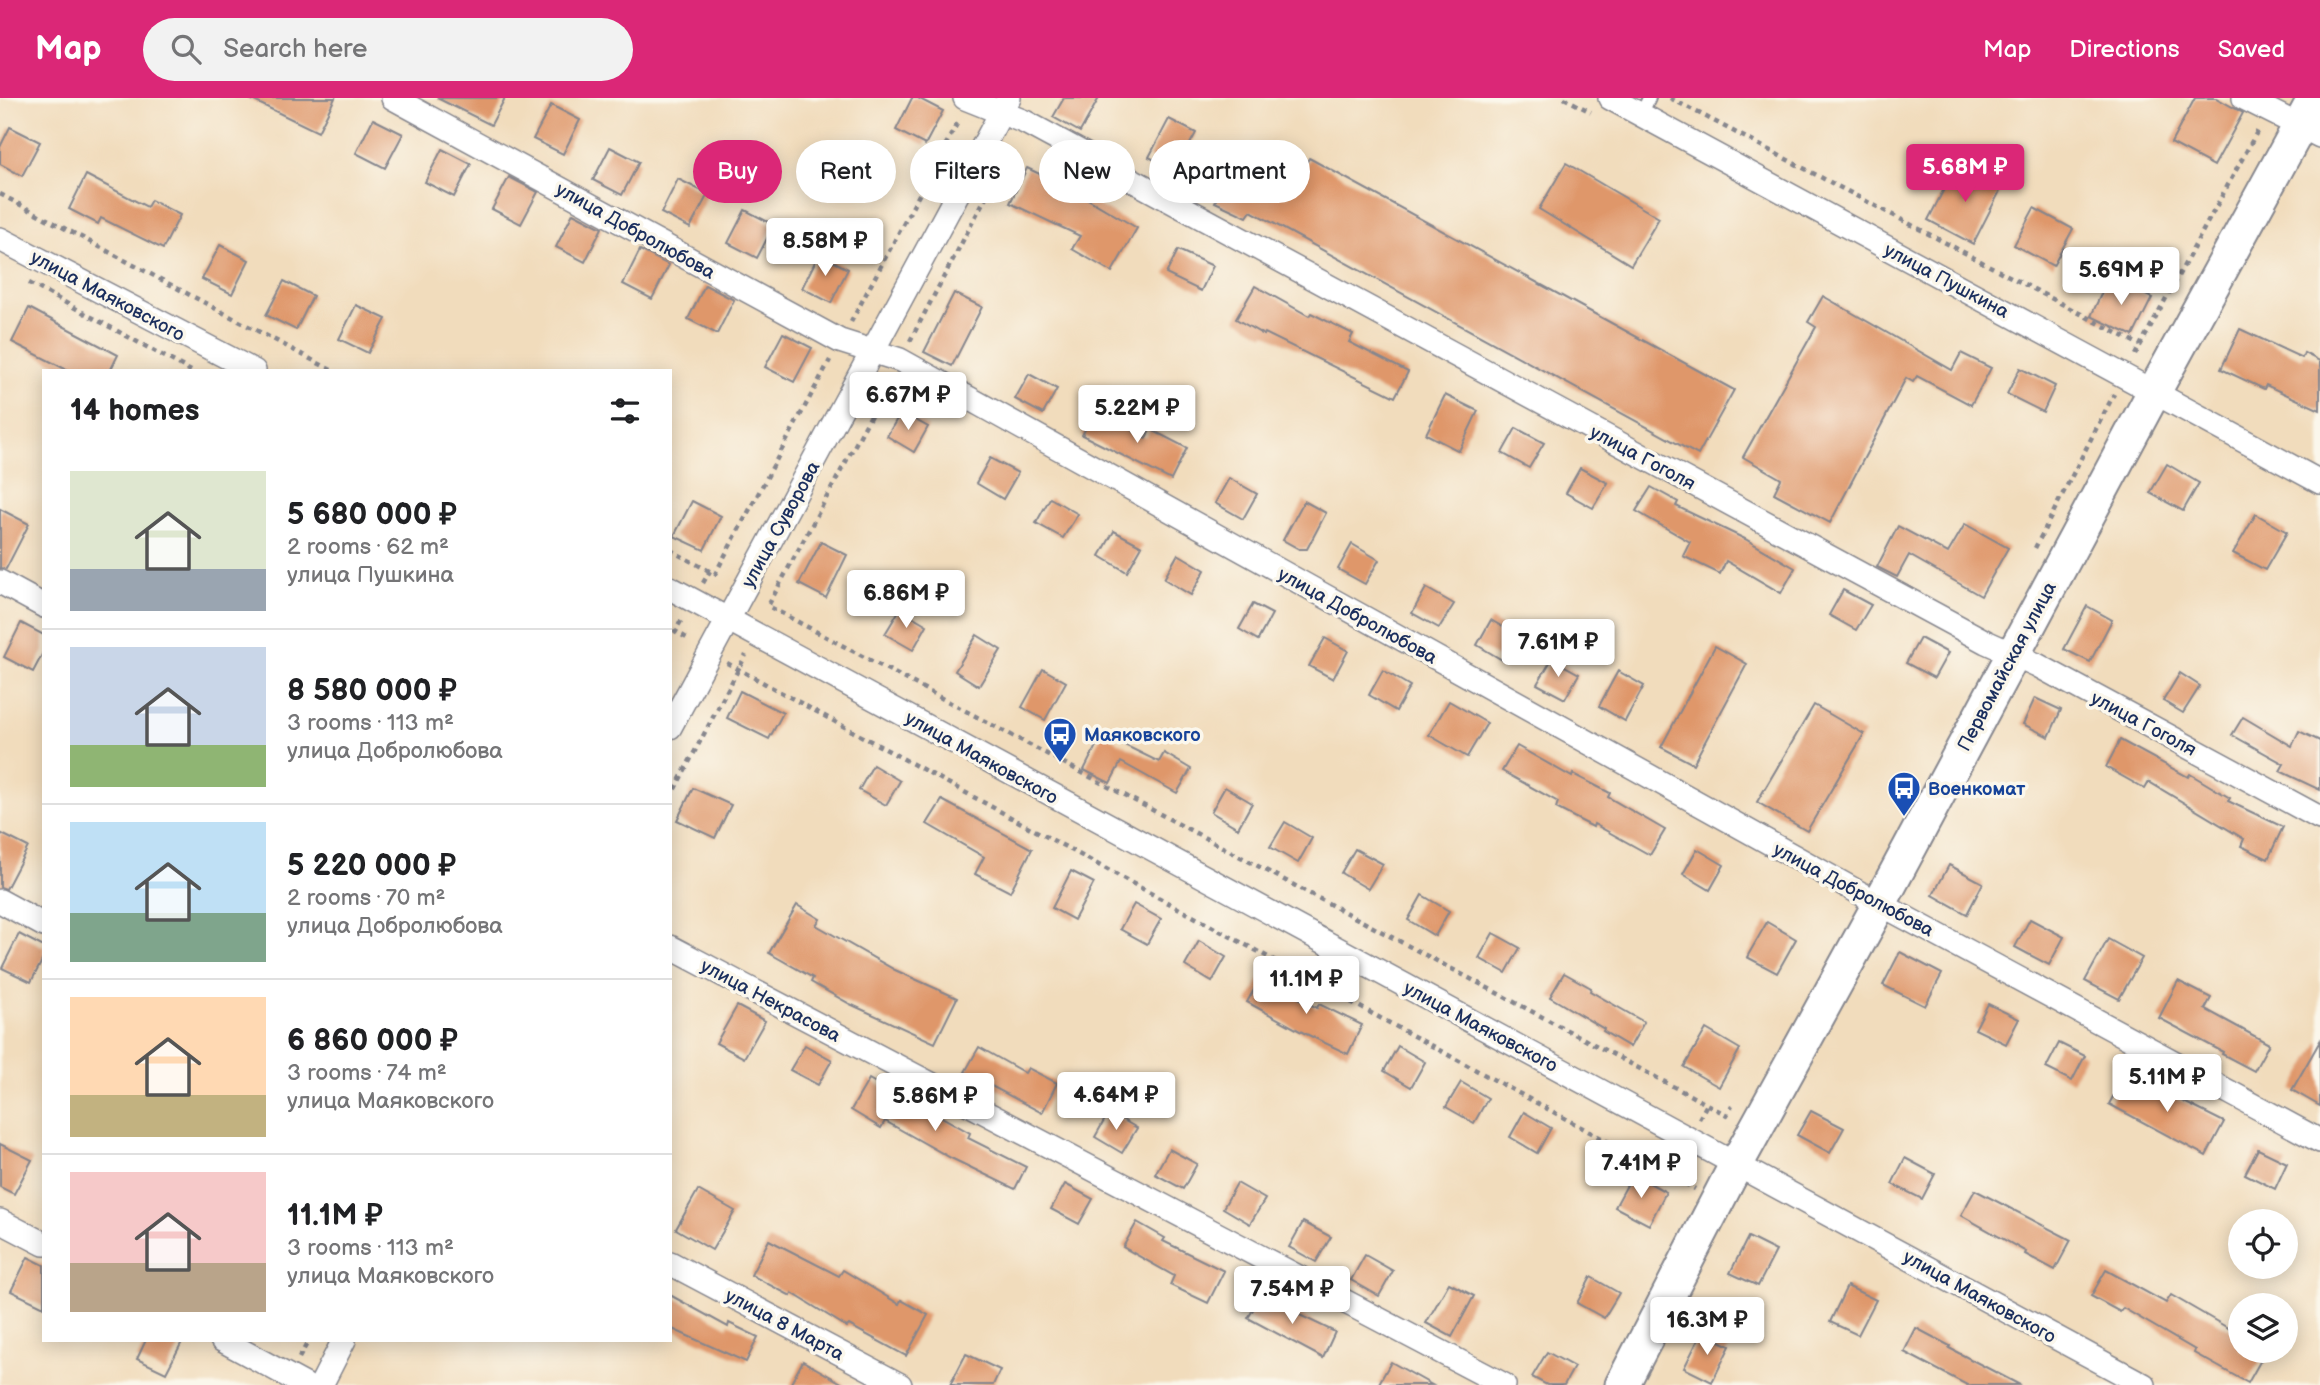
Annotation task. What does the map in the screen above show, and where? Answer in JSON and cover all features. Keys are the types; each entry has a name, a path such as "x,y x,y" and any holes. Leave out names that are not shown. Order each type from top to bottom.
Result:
{"street":[{"name":"улица Добролюбова","path":"393,98 840,341 900,360 1880,903 2320,1141"},
{"name":"улица Гоголя","path":"965,98 1005,106 1025,122 1986,642 2320,818"},
{"name":"улица Пушкина","path":"1610,98 1645,106 2154,392 2320,482"},
{"path":"2244,98 2268,111 2312,119"},
{"name":"улица Суворова","path":"672,723 1005,106"},
{"name":"Первомайская улица","path":"1622,1385 1737,1163 2154,392 2312,119"},
{"name":"улица Маяковского","path":"0,239 250,369"},
{"path":"0,582 42,605"},
{"name":"улица Маяковского","path":"672,589 2144,1385"},
{"path":"0,901 42,924"},
{"name":"улица Некрасова","path":"672,948 1504,1385"},
{"path":"0,1221 42,1243"},
{"name":"улица 8 Марта","path":"672,1264 900,1385"},
{"path":"226,1342 305,1385"},
{"path":"321,1385 343,1342"}],"path":[{"path":"1670,98 2140,345"},
{"path":"2030,557 2140,345 2268,111"},
{"path":"0,194 329,369"},
{"path":"672,794 737,669 758,635 768,606 982,203"},
{"path":"24,281 187,369"},
{"path":"709,571 673,630 737,669 1717,1201"},
{"path":"768,606 1727,1115 1734,1103"}],"building":[{"path":"248,98 335,98 318,132"},
{"path":"437,98 505,98 491,125"},
{"path":"912,98 918,98 943,111 928,140 915,140 896,130"},
{"path":"1064,98 1099,98 1080,132 1053,117"},
{"path":"2195,98 2216,98 2243,113 2214,166 2171,143"},
{"path":"551,105 580,120 563,154 533,139"},
{"path":"373,119 403,134 385,168 356,153"},
{"path":"1169,119 1196,133 1192,140 1158,140"},
{"path":"10,127 40,142 22,176 0,164 0,147"},
{"path":"610,147 639,162 622,195 593,180"},
{"path":"442,149 471,164 454,197 425,182"},
{"path":"1310,159 1734,390 1698,455 1251,211 1247,217 1217,203 1310,203"},
{"path":"1566,163 1659,218 1631,265 1539,209"},
{"path":"1957,164 2002,187 1973,244 1928,220"},
{"path":"1027,168 1039,174 1039,203 1094,203 1137,228 1112,272 1072,249 1080,236 1010,203 1025,203"},
{"path":"86,175 147,207 151,200 180,215 163,249 101,218 98,224 69,209"},
{"path":"509,177 538,192 521,224 492,209"},
{"path":"678,179 693,186 693,203 703,203 690,228 661,213"},
{"path":"2034,208 2073,229 2053,266 2014,245"},
{"path":"745,210 774,225 757,258 728,243"},
{"path":"573,213 602,228 585,262 556,247"},
{"path":"220,245 249,260 232,294 202,279"},
{"path":"640,250 669,265 652,299 623,284"},
{"path":"1178,250 1213,266 1201,291 1166,274"},
{"path":"819,254 848,269 831,303 802,288"},
{"path":"2109,277 2152,298 2133,336 2091,316"},
{"path":"284,281 313,296 296,330 266,315"},
{"path":"705,285 734,300 717,334 688,319"},
{"path":"1255,286 1309,316 1311,313 1353,334 1349,342 1408,372 1395,397 1236,319"},
{"path":"954,293 982,307 952,366 924,352"},
{"path":"1823,296 1952,370 1961,353 1991,368 1971,405 1917,376 1913,382 1906,378 1830,523 1774,493 1781,479 1743,457 1816,327 1808,322"},
{"path":"356,305 386,319 368,353 339,339"},
{"path":"29,308 118,355 111,369 65,369 12,342"},
{"path":"2240,329 2302,358 2304,353 2320,361 2320,410 2266,385 2264,389 2221,369"},
{"path":"783,333 812,348 794,382 765,367"},
{"path":"2020,368 2055,386 2043,412 2007,394"},
{"path":"1029,374 1057,389 1043,414 1015,399"},
{"path":"1445,395 1478,411 1459,451 1426,434"},
{"path":"1096,410 1146,438 1150,429 1187,448 1171,480 1082,435"},
{"path":"901,412 928,427 914,452 887,436"},
{"path":"1516,428 1544,443 1529,468 1502,453"},
{"path":"990,458 1018,473 1003,499 976,483"},
{"path":"2167,464 2199,483 2183,511 2150,493"},
{"path":"1580,468 1608,483 1593,508 1566,493"},
{"path":"1229,478 1257,494 1243,519 1215,503"},
{"path":"1651,487 1678,502 1676,506 1745,539 1795,568 1781,593 1726,561 1720,574 1683,556 1690,542 1636,511"},
{"path":"1050,498 1078,514 1063,538 1036,523"},
{"path":"692,501 721,516 704,550 674,536"},
{"path":"1304,501 1326,513 1307,549 1299,549 1283,540"},
{"path":"0,509 29,524 6,569 0,568"},
{"path":"2256,514 2287,532 2265,570 2233,553"},
{"path":"1965,524 2008,548 1981,596 1909,555 1897,577 1877,567 1898,526 1948,553"},
{"path":"1114,531 1142,546 1127,572 1100,556"},
{"path":"821,542 847,555 826,598 799,584"},
{"path":"1352,544 1379,560 1365,584 1338,569"},
{"path":"1178,554 1205,570 1191,595 1164,579"},
{"path":"1426,588 1454,604 1439,628 1412,613"},
{"path":"1843,590 1871,605 1856,630 1829,615"},
{"path":"1253,604 1272,614 1258,640 1239,629"},
{"path":"2087,606 2112,620 2090,662 2064,649"},
{"path":"900,609 927,625 913,650 885,634"},
{"path":"1491,620 1518,636 1504,661 1477,645"},
{"path":"21,623 42,634 42,655 33,672 4,657"},
{"path":"977,635 1001,650 979,686 955,671"},
{"path":"1325,638 1348,651 1333,679 1309,666"},
{"path":"1920,638 1948,653 1934,678 1906,663"},
{"path":"1715,646 1747,664 1693,764 1661,747"},
{"path":"1552,659 1579,674 1565,699 1537,684"},
{"path":"1043,669 1066,682 1045,720 1022,707"},
{"path":"1383,670 1410,686 1396,711 1369,695"},
{"path":"1618,671 1644,686 1625,721 1599,706"},
{"path":"2180,673 2200,686 2183,713 2163,701"},
{"path":"740,691 783,713 769,739 727,718"},
{"path":"2035,698 2061,710 2049,737 2023,724"},
{"path":"1449,701 1487,723 1467,757 1429,735"},
{"path":"1814,705 1864,734 1807,831 1757,802"},
{"path":"2243,717 2292,746 2299,731 2320,741 2320,790 2280,771 2284,764 2232,735"},
{"path":"1102,734 1159,762 1164,753 1191,769 1177,793 1121,762 1110,783 1084,770"},
{"path":"2120,740 2188,777 2190,774 2230,798 2228,801 2283,827 2268,859 2241,846 2244,839 2149,782 2145,789 2106,767"},
{"path":"1517,746 1572,777 1573,774 1610,793 1608,797 1665,830 1650,855 1594,824 1593,827 1556,808 1558,802 1502,771"},
{"path":"873,765 900,781 886,805 859,790"},
{"path":"1225,787 1252,803 1238,828 1211,812"},
{"path":"693,788 731,805 715,838 677,820"},
{"path":"942,800 1032,849 1010,892 975,874 984,857 927,824"},
{"path":"1285,822 1312,838 1298,863 1270,847"},
{"path":"0,833 28,847 6,889 0,887"},
{"path":"1355,849 1383,864 1368,889 1341,873"},
{"path":"1697,849 1724,865 1710,890 1683,874"},
{"path":"1949,865 1983,883 1967,914 1933,895"},
{"path":"1071,871 1094,883 1074,920 1052,908"},
{"path":"1422,895 1449,911 1435,936 1408,920"},
{"path":"1134,904 1161,919 1147,944 1120,929"},
{"path":"797,905 820,919 816,925 895,970 957,998 935,1043 850,1004 811,982 813,978 769,953"},
{"path":"2030,919 2064,937 2049,965 2015,947"},
{"path":"1767,922 1796,939 1777,973 1747,957"},
{"path":"1493,933 1520,948 1506,973 1479,958"},
{"path":"19,934 42,946 42,961 31,982 2,968"},
{"path":"2108,939 2142,958 2119,999 2085,981"},
{"path":"1199,941 1226,957 1212,982 1185,966"},
{"path":"1900,952 1942,974 1925,1006 1883,985"},
{"path":"1564,973 1644,1022 1630,1047 1550,997"},
{"path":"1261,977 1317,1008 1319,1004 1362,1025 1348,1054 1247,1002"},
{"path":"2178,981 2211,998 2205,1009 2269,1044 2254,1071 2159,1018"},
{"path":"1988,1004 2019,1019 2006,1044 1975,1029"},
{"path":"737,1006 765,1021 744,1058 716,1043"},
{"path":"1706,1029 1740,1049 1719,1087 1684,1067"},
{"path":"2320,1041 2320,1106 2292,1090"},
{"path":"2059,1043 2085,1056 2072,1081 2046,1068"},
{"path":"805,1045 832,1060 818,1085 790,1070"},
{"path":"1398,1046 1425,1062 1411,1087 1384,1071"},
{"path":"979,1047 1025,1073 1028,1068 1057,1083 1042,1113 965,1072"},
{"path":"2127,1071 2224,1122 2206,1156 2109,1104"},
{"path":"869,1079 929,1114 931,1111 970,1133 968,1138 1026,1167 1015,1189 951,1158 885,1121 881,1128 851,1110"},
{"path":"1461,1082 1488,1098 1474,1123 1446,1107"},
{"path":"1811,1111 1844,1128 1830,1153 1797,1135"},
{"path":"1109,1112 1137,1128 1122,1153 1095,1137"},
{"path":"1524,1112 1551,1128 1537,1153 1510,1137"},
{"path":"0,1144 32,1160 14,1194 0,1187"},
{"path":"1169,1149 1197,1164 1183,1189 1155,1174"},
{"path":"2258,1149 2287,1163 2275,1189 2245,1174"},
{"path":"1905,1158 1935,1174 1922,1199 1892,1184"},
{"path":"1633,1174 1666,1192 1649,1225 1615,1207"},
{"path":"1237,1183 1265,1199 1250,1224 1223,1208"},
{"path":"1065,1184 1093,1199 1079,1224 1051,1209"},
{"path":"698,1190 735,1211 712,1250 676,1229"},
{"path":"1975,1190 2071,1240 2055,1270 1961,1215"},
{"path":"1137,1222 1165,1238 1163,1241 1224,1271 1208,1303 1170,1285 1174,1276 1123,1247"},
{"path":"1303,1222 1331,1237 1316,1262 1289,1247"},
{"path":"1748,1237 1776,1251 1758,1286 1730,1273"},
{"path":"769,1240 839,1276 843,1270 899,1304 901,1300 928,1315 906,1356 849,1325 847,1327 792,1293 791,1296 751,1275"},
{"path":"1365,1255 1393,1271 1379,1296 1351,1280"},
{"path":"28,1257 42,1264 42,1306 11,1291"},
{"path":"2106,1270 2166,1303 2171,1295 2228,1328 2228,1363 2259,1363 2248,1383 2123,1308 2120,1312 2091,1296"},
{"path":"1591,1277 1619,1293 1604,1318 1577,1303"},
{"path":"1449,1283 1474,1296 1452,1337 1426,1323"},
{"path":"1847,1286 1876,1300 1858,1335 1830,1322"},
{"path":"1263,1293 1289,1310 1335,1332 1323,1358 1248,1318"},
{"path":"672,1296 728,1327 729,1323 758,1337 746,1362 672,1329"},
{"path":"1916,1328 2020,1385 1967,1385 1904,1352"},
{"path":"1702,1332 1730,1346 1712,1382 1684,1368"},
{"path":"145,1342 182,1342 166,1373 137,1359"},
{"path":"1547,1352 1574,1367 1564,1385 1547,1385 1532,1377"},
{"path":"966,1354 1000,1370 993,1385 950,1385"},
{"path":"803,1361 845,1385 790,1385"},
{"path":"1391,1362 1432,1385 1378,1385"}],"place":[{"name":"Маяковского","path":"1060,764"},
{"name":"Военкомат","path":"1904,818"}]}
